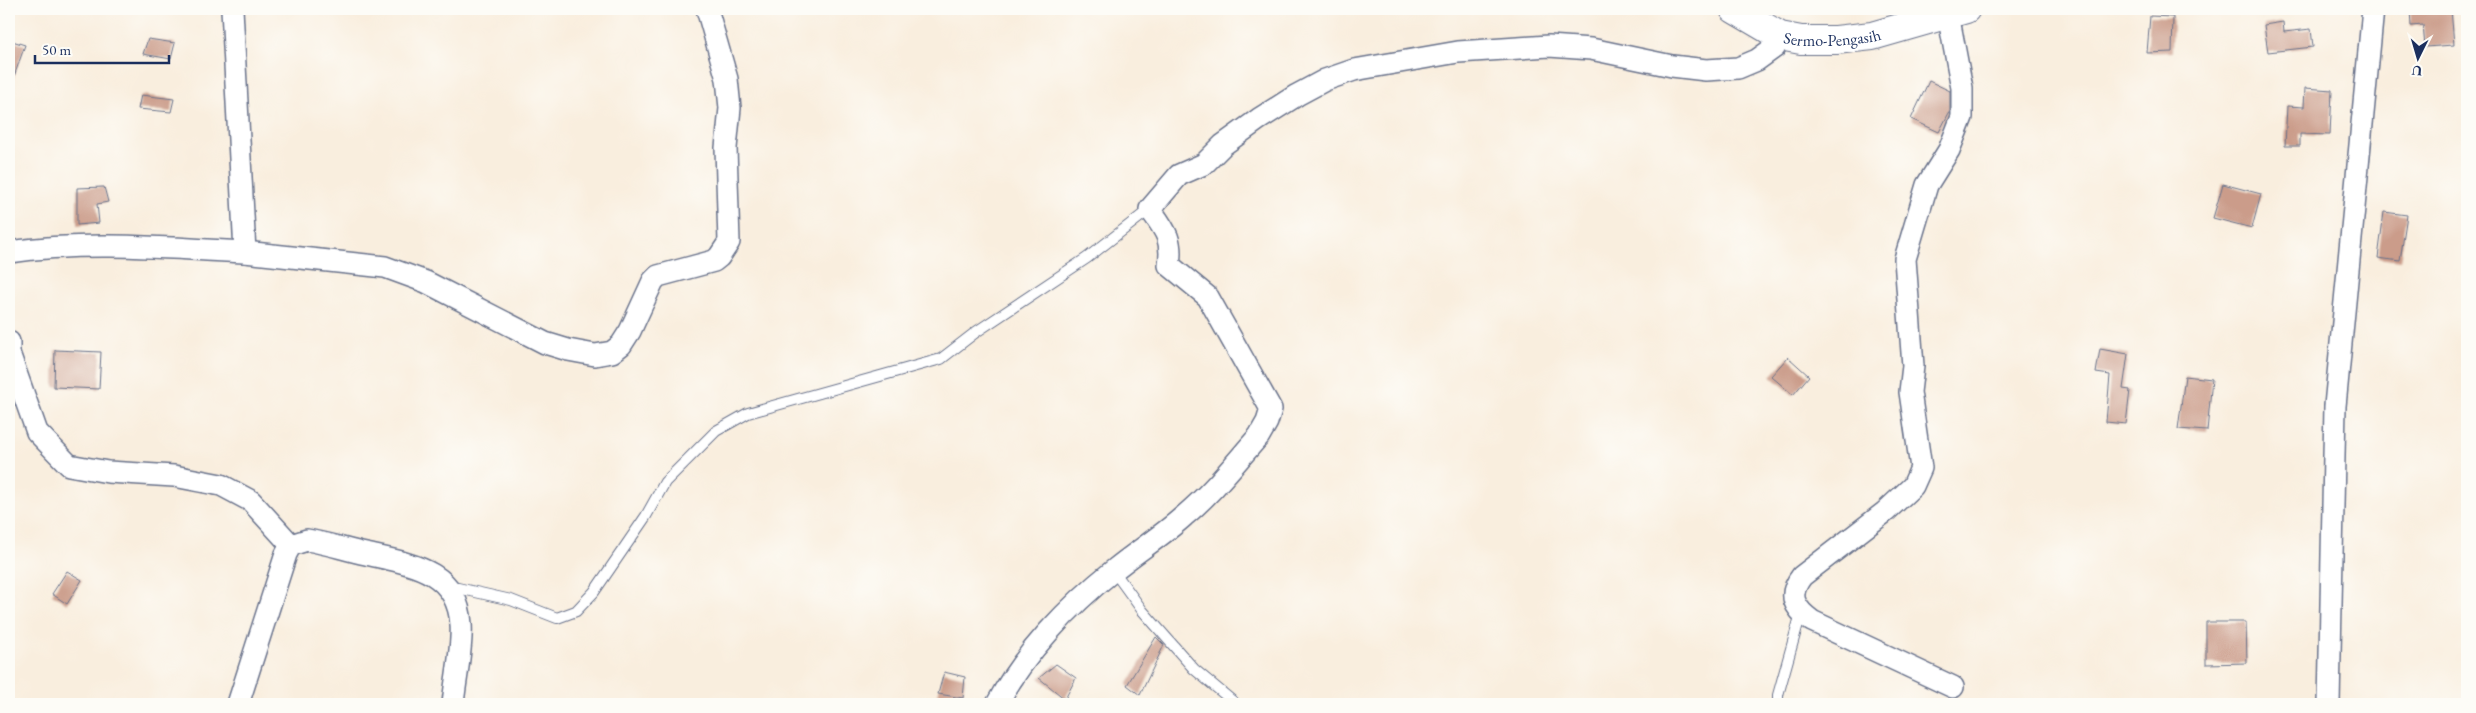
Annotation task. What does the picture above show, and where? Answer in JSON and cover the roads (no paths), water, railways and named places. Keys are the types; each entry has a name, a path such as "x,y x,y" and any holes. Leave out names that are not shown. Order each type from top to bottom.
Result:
{"main road":[{"name":"Sermo-Pengasih","path":"1734,9 1780,36 1801,40 1836,40 1872,36 1957,11"}],"street":[{"path":"232,9 245,252"},
{"path":"9,252 38,248 99,245 245,252 385,267 426,282 545,343 595,355 612,352 621,345 630,331 652,281 666,273 714,261 723,253 729,242 726,148 730,108 727,79 707,9"},
{"path":"2329,704 2335,406 2373,9"},
{"path":"1953,687 1812,621 1801,613 1795,604 1793,593 1798,581 1885,512 1912,486 1921,468 1910,392 1913,366 1905,259 1927,186 1949,150 1962,117 1957,11"},
{"path":"997,704 1007,684 1028,656 1068,613 1113,570 1184,516 1206,496 1259,436 1267,422 1270,409 1208,297 1169,265 1172,248 1164,229 1150,209 1178,175 1204,164 1223,145 1297,95 1325,80 1354,70 1458,52 1549,46 1591,49 1672,66 1706,70 1738,68 1757,60 1775,47 1780,36"},
{"path":"9,342 9,354 37,432 69,465 108,472 174,476 221,485 251,501 291,545"},
{"path":"238,704 286,554 291,545 304,540 327,543 418,565 437,576 447,586 456,604 461,624 453,704"}],"lane":[{"path":"447,586 511,600 557,618 576,612 599,584 646,516 665,482 716,431 748,413 941,359 976,332 1087,258 1150,209"},
{"path":"1113,570 1142,610 1194,669 1236,704"},
{"path":"1778,704 1778,695 1801,613"}]}
